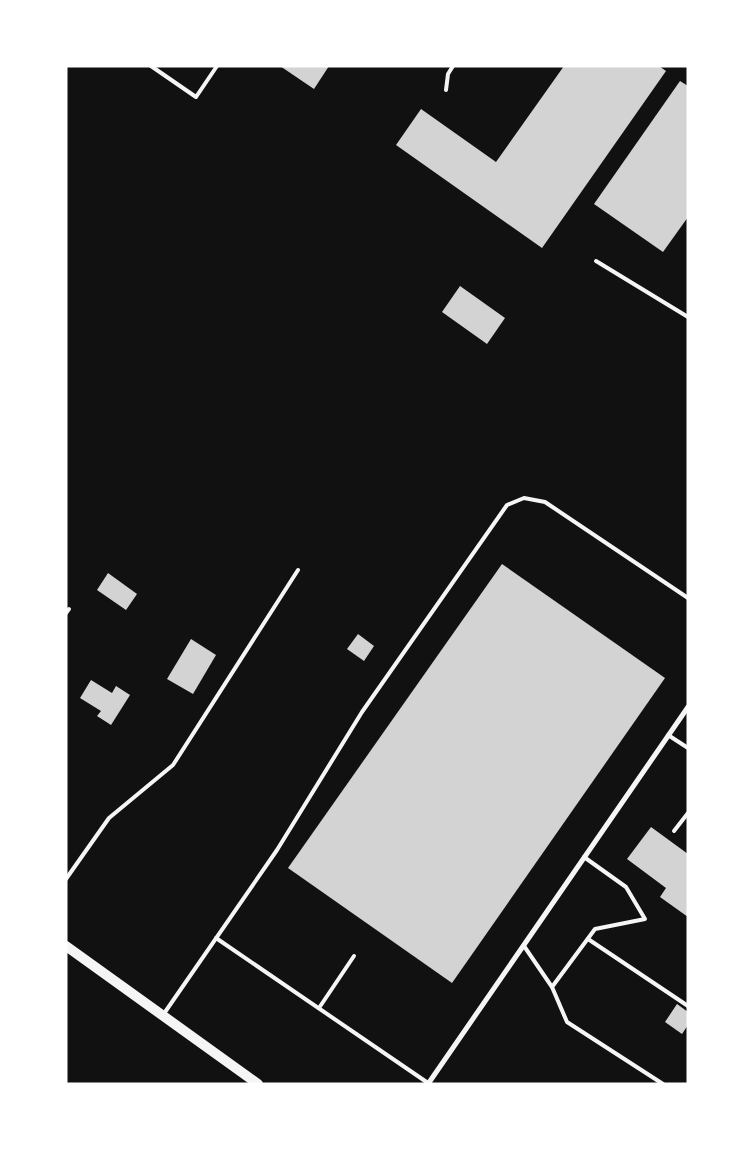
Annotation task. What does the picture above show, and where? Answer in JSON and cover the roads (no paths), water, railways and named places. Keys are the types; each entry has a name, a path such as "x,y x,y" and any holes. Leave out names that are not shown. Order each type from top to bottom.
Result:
{"main road":[{"path":"66,946 258,1084"}],"street":[{"path":"428,1084 688,707"}],"lane":[{"path":"151,66 196,98 217,66"},
{"path":"446,90 448,74 453,66"},
{"path":"596,261 688,317"},
{"path":"162,1015 277,850 367,704 507,505 524,498 545,502 688,598"},
{"path":"66,879 109,818 173,765 298,570"},
{"path":"668,736 688,748"},
{"path":"674,831 688,813"},
{"path":"552,987 595,929 645,919 626,887 584,857"},
{"path":"216,938 428,1084"},
{"path":"588,939 688,1006"},
{"path":"524,946 552,987 567,1022 663,1084"},
{"path":"319,1008 354,956"}]}
